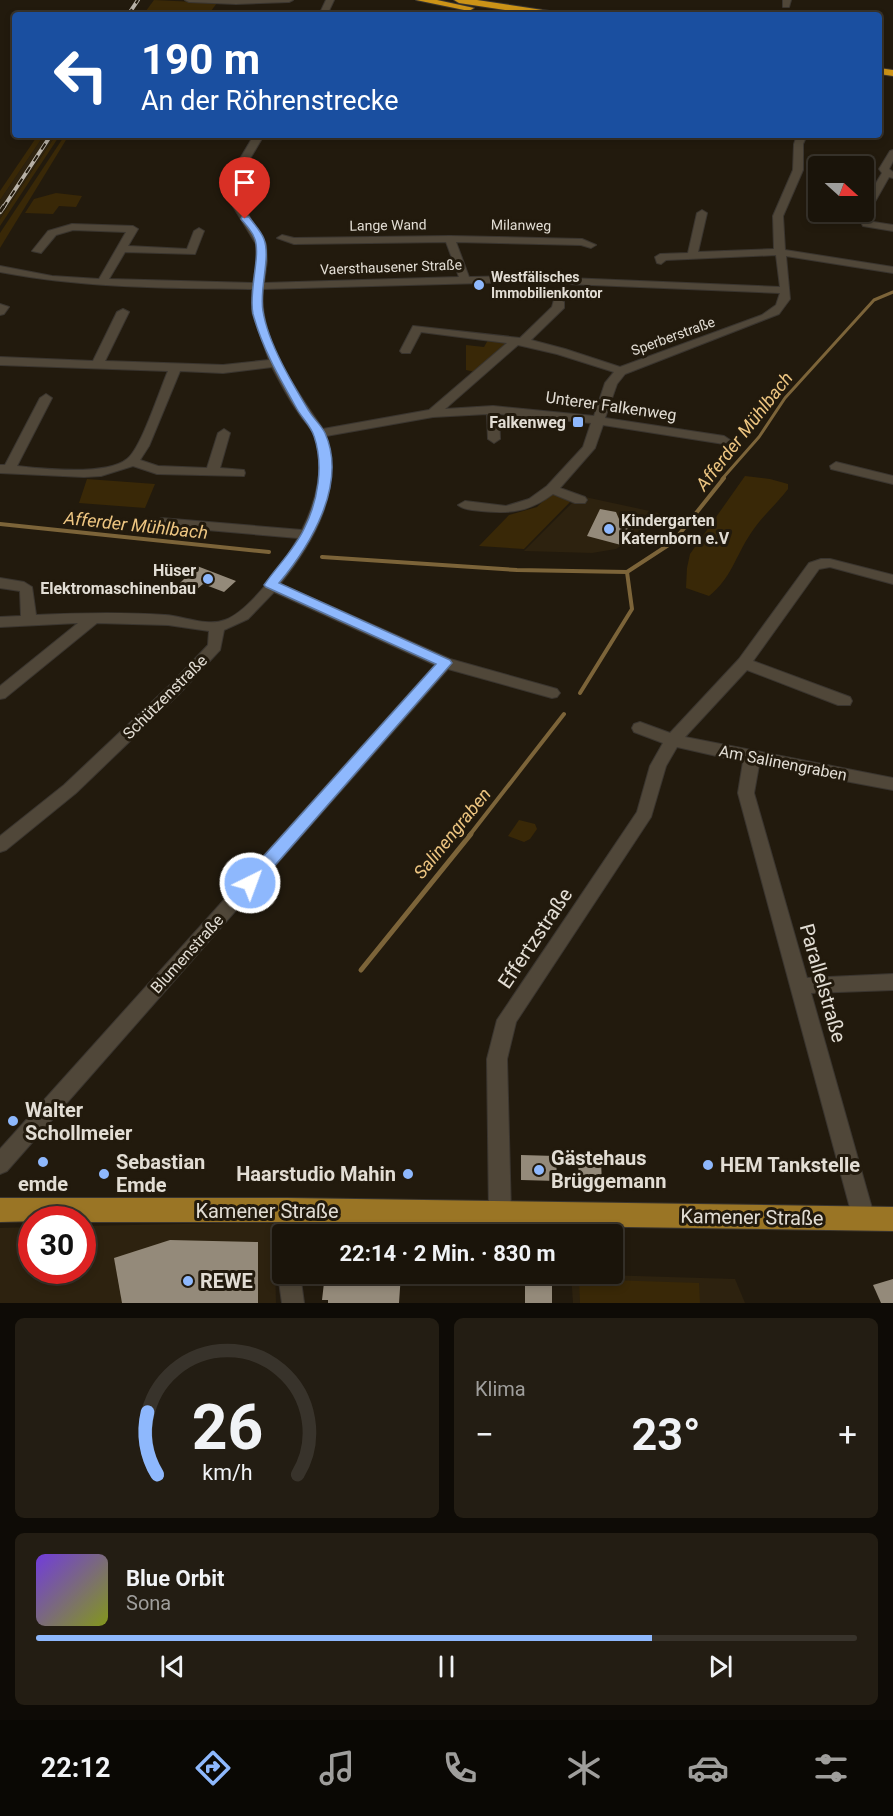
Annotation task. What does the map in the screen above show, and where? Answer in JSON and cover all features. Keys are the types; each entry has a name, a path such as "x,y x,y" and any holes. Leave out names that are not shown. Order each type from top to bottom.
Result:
{"highway":[{"path":"421,0 498,12"},
{"path":"459,0 537,12"}],"main road":[{"name":"Kamener Straße","path":"0,1210 288,1222 500,1214 893,1219"}],"street":[{"path":"189,0 236,2 289,0"},
{"path":"0,622 93,618 168,620 217,628 238,620 271,585 304,542 319,506 325,477 324,453 319,433 304,413 276,363 258,312 256,286 262,247 259,237 233,198 236,174 257,138"},
{"path":"784,290 779,252 778,214 799,170 797,146 801,138"},
{"path":"874,197 890,174 884,169 893,151"},
{"path":"692,256 702,213"},
{"path":"102,282 140,219"},
{"path":"867,224 893,228"},
{"path":"38,251 52,233 72,227 134,229"},
{"path":"123,249 191,252 199,231"},
{"name":"Lange Wand","path":"282,238 294,241 450,239 465,280"},
{"name":"Milanweg","path":"450,239 582,242 591,245"},
{"path":"661,261 660,257 779,252 893,270"},
{"name":"Vaersthausener Straße","path":"0,269 52,279 102,282 256,286 465,280 562,280 784,290"},
{"name":"Sperberstraße","path":"465,505 507,510 534,502 552,489 589,448 611,383 621,371 766,317 781,306 785,299 784,290"},
{"path":"433,413 558,308 558,302"},
{"path":"97,365 123,312"},
{"path":"406,351 417,328 520,341 561,351 621,371"},
{"path":"0,361 224,369 276,363"},
{"path":"46,398 4,470 96,473 115,469 132,462 143,446 176,368"},
{"path":"493,410 494,439"},
{"name":"Unterer Falkenweg","path":"319,433 433,413 493,410 541,413 724,440"},
{"path":"212,472 224,433"},
{"path":"132,462 157,470 239,473"},
{"path":"836,466 892,477"},
{"path":"552,489 580,500"},
{"path":"161,522 304,542"},
{"name":"Effertzstraße","path":"500,1214 497,1059 507,1020 645,813 658,766 673,740 744,663 814,566 830,563 893,580"},
{"path":"0,583 24,587 27,590 29,620"},
{"path":"271,585 445,663 552,693"},
{"path":"0,694 93,618"},
{"name":"Schützenstraße","path":"0,845 70,789 176,688 215,646 217,628"},
{"name":"Blumenstraße","path":"0,1164 445,663"},
{"path":"744,663 844,701"},
{"path":"640,728 673,740"},
{"name":"Am Salinengraben","path":"673,740 752,758 893,784"},
{"name":"Parallelstraße","path":"752,758 746,793 864,1219"},
{"path":"800,986 893,982"},
{"path":"290,1284 292,1303"}],"shaded area":[{"path":"154,0 217,3 210,12 145,12"},
{"path":"36,138 42,138 0,200 0,191"},
{"path":"42,138 54,138 0,219 0,200"},
{"path":"54,138 58,138 0,226 0,219"},
{"path":"63,138 67,138 0,248 0,233"},
{"path":"56,193 82,196 76,207 59,206 53,214 25,213 34,199"},
{"path":"488,340 508,343 475,372 466,370 466,345 484,347"},
{"path":"745,476 788,484 788,489 755,527 717,589 709,596 686,588 690,554"},
{"path":"87,479 155,484 145,508 79,503"},
{"path":"555,494 572,500 524,549 479,546 509,515 537,507 549,495"},
{"path":"585,497 659,513 643,532 616,549 592,553 524,551 574,501 580,502"},
{"path":"519,820 535,824 537,829 530,839 524,842 508,836"},
{"path":"274,1222 272,1224 272,1284 276,1284 276,1303 0,1303 0,1228 18,1227 18,1284 96,1284 96,1226"},
{"path":"623,1276 735,1279 745,1303 573,1303 572,1284 623,1284"},
{"path":"623,1280 699,1283 700,1303 580,1303 579,1284 623,1284"}],"building":[{"name":"Kindergarten Katernborn e.V","path":"600,509 616,512 619,519 639,517 628,538 625,537 621,545 587,536"},
{"name":"Hüser Elektromaschinenbau","path":"197,566 236,581 224,592 203,584 196,590 180,583"},
{"name":"Gästehaus Brüggemann","path":"521,1155 556,1156 557,1181 521,1180"},
{"name":"Gästehaus Brüggemann","path":"578,1161 601,1161 602,1184 579,1184"},
{"name":"REWE","path":"170,1240 258,1242 258,1303 122,1303 114,1258"},
{"path":"893,1279 893,1303 881,1303 873,1285"},
{"path":"324,1284 400,1284 399,1303 328,1303 328,1300 322,1300"},
{"path":"525,1284 552,1284 552,1303 525,1303"}],"waterway":[{"name":"Afferder Mühlbach","path":"722,479 759,437 785,398 874,300 893,292"},
{"name":"Afferder Mühlbach","path":"627,572 673,542 724,478"},
{"name":"Afferder Mühlbach","path":"0,524 269,552"},
{"name":"Afferder Mühlbach","path":"322,557 517,570 627,572"},
{"name":"Salinengraben","path":"580,693 632,609 627,572"},
{"name":"Salinengraben","path":"469,836 564,714"},
{"name":"Salinengraben","path":"361,970 471,834"}],"railway":[{"path":"130,12 138,0"},
{"path":"3,208 49,138"},
{"path":"0,212 4,206"}],"place":[{"name":"Westfälisches Immobilienkontor","path":"479,285"},
{"name":"Falkenweg","path":"578,422"},
{"name":"Kindergarten Katernborn e.V","path":"609,529"},
{"name":"Hüser Elektromaschinenbau","path":"208,579"},
{"name":"Walter Schollmeier","path":"13,1121"},
{"name":"emde","path":"43,1162"},
{"name":"HEM Tankstelle","path":"708,1165"},
{"name":"Gästehaus Brüggemann","path":"539,1170"},
{"name":"Sebastian Emde","path":"104,1174"},
{"name":"Haarstudio Mahin","path":"408,1174"},
{"name":"REWE","path":"188,1281"}],"route":[{"path":"245,219 259,237 262,247 256,286 258,312 276,363 304,413 319,433 324,453 325,477 319,506 310,529 293,558 271,585 445,663 250,883"}]}
